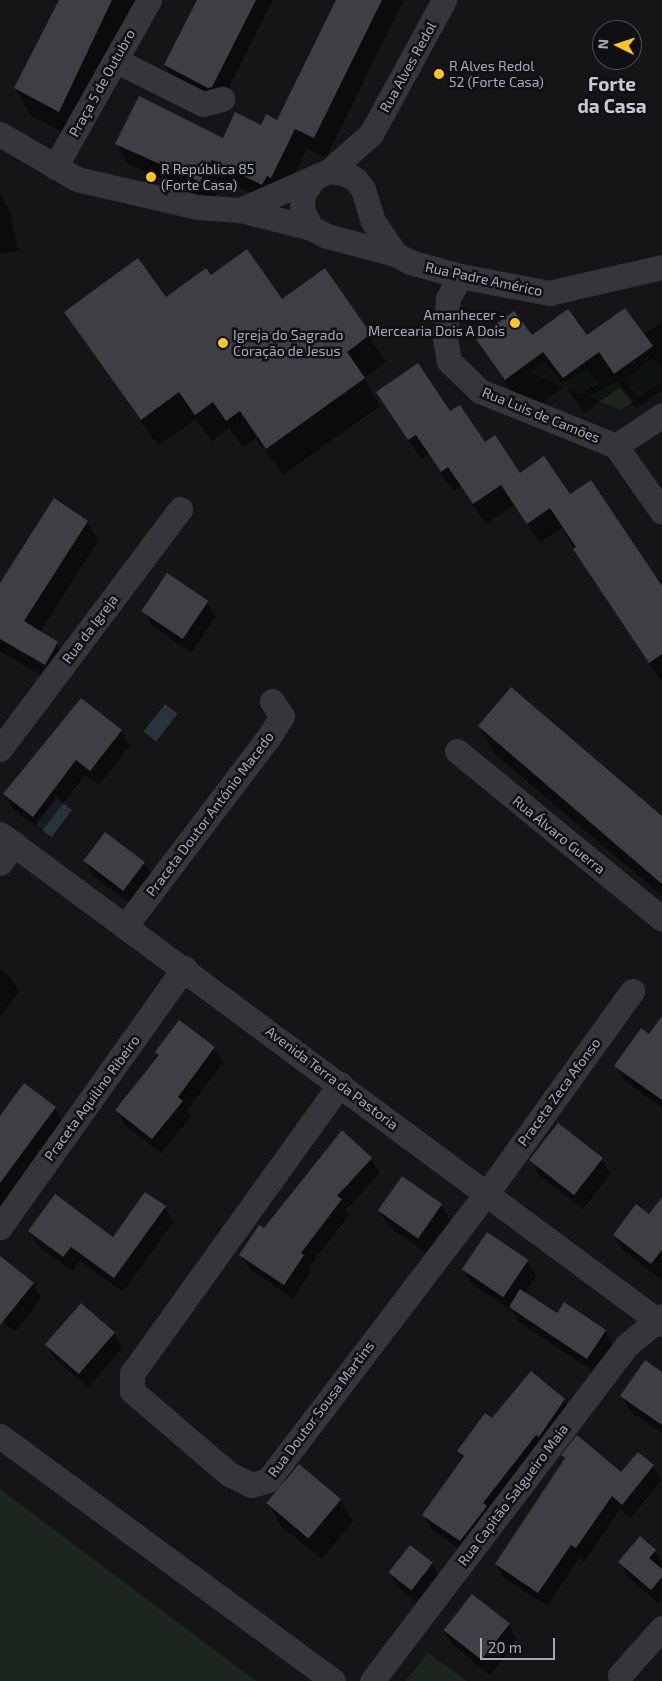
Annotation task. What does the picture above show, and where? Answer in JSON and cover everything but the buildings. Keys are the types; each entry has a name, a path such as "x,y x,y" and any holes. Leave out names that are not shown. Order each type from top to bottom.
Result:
{"street":[{"name":"Praça 5 de Outubro","path":"55,167 149,0"},
{"name":"Rua Alves Redol","path":"321,174 371,134 444,0"},
{"path":"115,60 203,104 222,99"},
{"name":"Rua Padre Américo","path":"0,134 78,179 197,207 240,210 395,254 410,262 460,276 549,293 662,268"},
{"name":"Rua Alves Redol","path":"365,195 371,134"},
{"path":"240,210 321,174 344,173 355,179 365,195 373,221 395,254"},
{"path":"321,174 303,194 302,210 319,232 357,230 364,216 365,195"},
{"name":"Rua Luis de Camões","path":"460,276 448,299 444,337 449,362 480,392 616,446 662,415"},
{"path":"616,446 662,512"},
{"name":"Rua da Igreja","path":"0,749 180,509"},
{"name":"Praceta Doutor António Macedo","path":"126,926 268,738 282,716 272,701"},
{"name":"Rua Álvaro Guerra","path":"457,751 662,919"},
{"name":"Avenida Terra da Pastoria","path":"5,847 126,926 660,1320"},
{"name":"Praceta Aquilino Ribeiro","path":"0,1227 184,968"},
{"name":"Praceta Zeca Afonso","path":"487,1193 632,991"},
{"name":"Rua Doutor Sousa Martins","path":"340,1084 132,1373 132,1391 229,1474 252,1485 268,1480 487,1193"},
{"name":"Rua Capitão Salgueiro Maia","path":"372,1681 626,1345 660,1320"},
{"path":"0,1436 333,1681"},
{"path":"620,1675 662,1628"}],"shaded area":[{"path":"653,358 662,369 662,381 638,397 624,380"},
{"path":"544,361 562,383 588,369 599,384 580,394 529,373"},
{"path":"618,381 634,401 621,410 588,397"},
{"path":"165,704 178,714 156,741 143,732"},
{"path":"56,798 72,810 52,837 36,825"},
{"path":"0,1489 256,1681 0,1681"},
{"path":"428,1653 467,1681 405,1681"}],"place":[{"name":"R Alves Redol 52 (Forte Casa)","path":"439,74"},
{"name":"R República 85 (Forte Casa)","path":"151,177"},
{"name":"Amanhecer - Mercearia Dois A Dois","path":"515,323"},
{"name":"Igreja do Sagrado Coração de Jesus","path":"223,343"}],"district":[{"name":"Forte da Casa","path":"612,95"}]}
